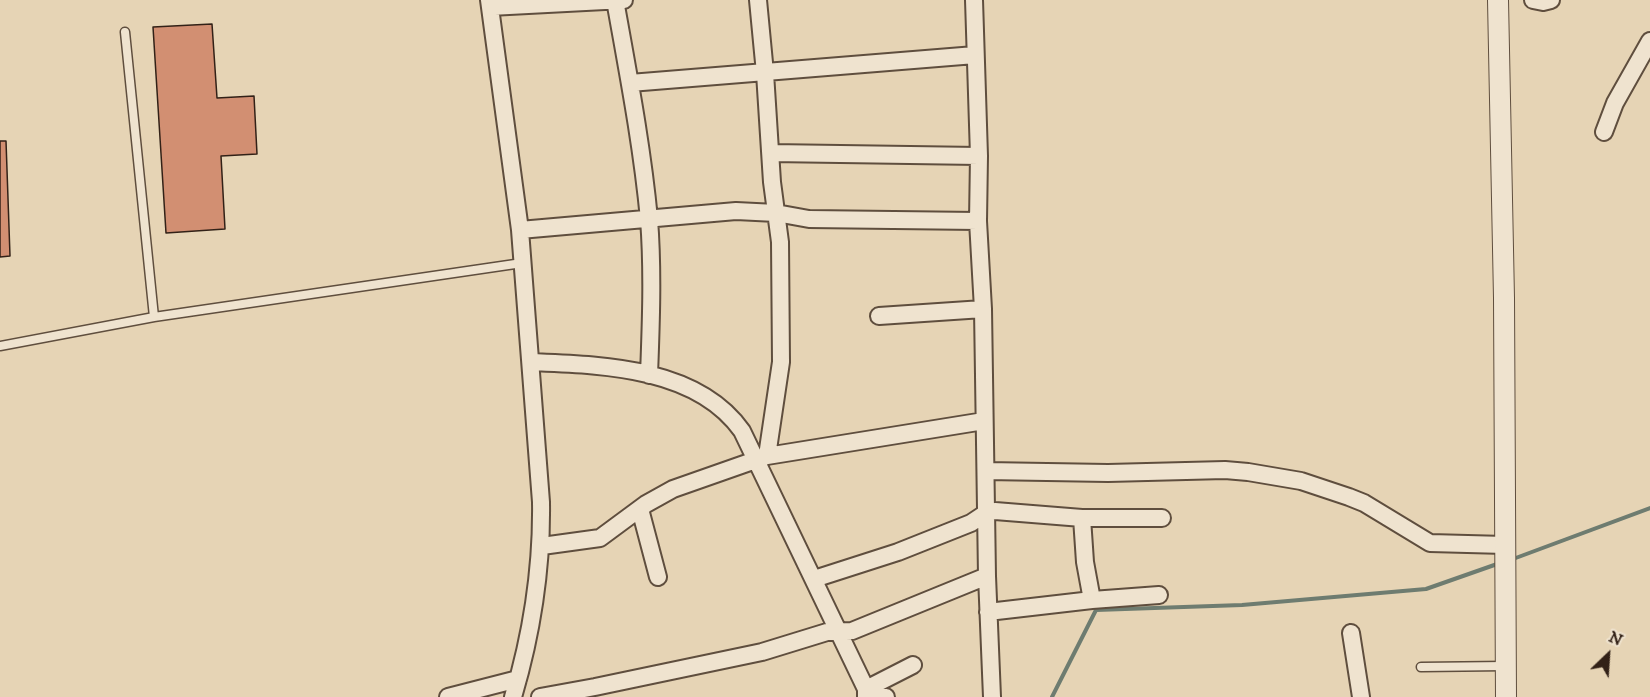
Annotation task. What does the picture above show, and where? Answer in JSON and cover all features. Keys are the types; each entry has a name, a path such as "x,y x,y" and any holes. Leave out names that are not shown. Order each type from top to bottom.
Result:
{"street":[{"path":"513,697 534,611 542,546 540,483 520,230 490,3 619,0 649,219 651,320 649,375"},
{"path":"758,0 780,242 782,354 761,457"},
{"path":"974,0 979,156 978,221 983,309 987,576 992,697"},
{"path":"1498,0 1504,298 1506,697"},
{"path":"1533,0 1551,0"},
{"path":"1604,132 1615,103 1650,41"},
{"path":"630,83 975,55"},
{"path":"771,153 979,156"},
{"path":"520,230 736,211 776,213 809,219 978,221"},
{"path":"879,315 983,309"},
{"path":"531,362 586,365 649,375 686,388 723,411 742,431 761,457 837,632 867,694"},
{"path":"542,546 600,538 660,496 686,483 761,457 984,421"},
{"path":"986,471 1108,473 1225,470 1248,472 1301,481 1349,497 1364,503 1430,543 1505,548"},
{"path":"640,509 658,577"},
{"path":"814,579 898,552 972,523 986,513 1003,510 1082,518 1162,518"},
{"path":"1082,518 1085,562 1092,600"},
{"path":"540,697 762,652 827,632 852,631 987,576"},
{"path":"988,612 1158,595"},
{"path":"1351,633 1361,697"},
{"path":"867,694 913,665"},
{"path":"448,697 518,679"},
{"path":"867,694 886,697"}],"lane":[{"path":"125,32 154,317"},
{"path":"0,346 154,317 522,263"},
{"path":"1421,667 1506,666"}],"building":[{"path":"212,24 217,98 254,96 257,154 221,156 225,229 166,233 153,27"},
{"path":"0,141 6,141 10,256 0,257"}],"waterway":[{"path":"1513,559 1650,508"},
{"path":"1052,697 1096,610 1242,605 1426,589 1500,563"}]}
